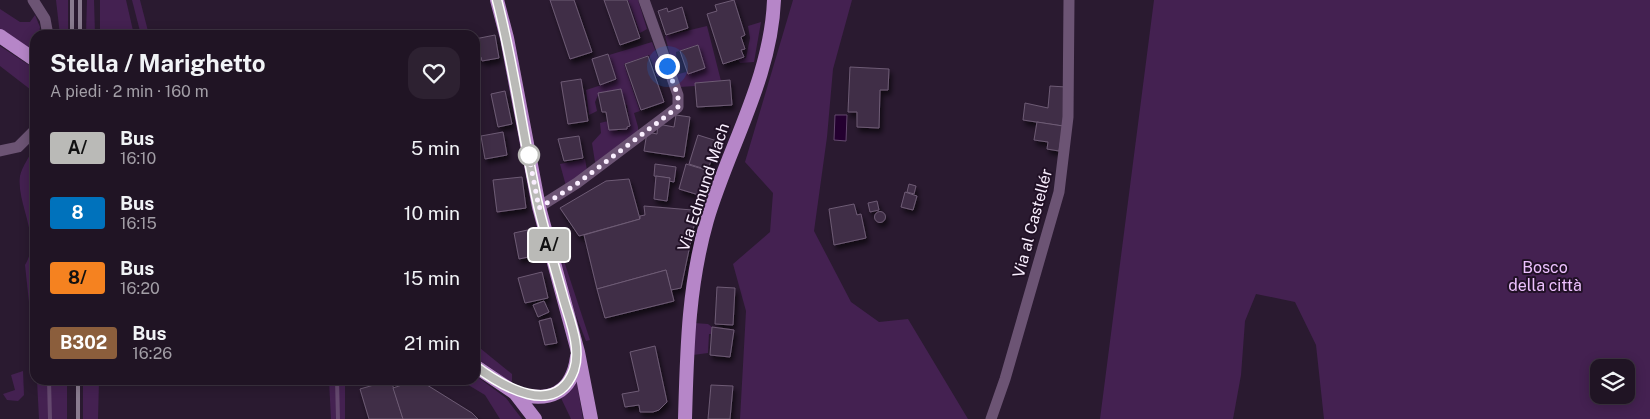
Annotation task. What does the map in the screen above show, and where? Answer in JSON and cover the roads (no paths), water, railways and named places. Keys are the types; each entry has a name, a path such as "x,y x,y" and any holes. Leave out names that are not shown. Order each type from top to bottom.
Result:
{"main road":[{"path":"497,0 507,38 539,208 578,352 591,418"},
{"name":"Via Edmund Mach","path":"685,419 688,314 697,259 708,219 764,64 773,24 774,0"},
{"path":"4,40 30,57"},
{"path":"509,390 538,398 556,394 571,380 578,352"},
{"path":"480,370 509,390 535,419"},
{"path":"509,390 526,419"}],"street":[{"path":"33,0 45,19 47,30"},
{"path":"539,208 578,183 678,107 678,96 644,0"},
{"name":"Via al Castellér","path":"991,419 1006,379 1060,192 1068,117 1069,0"},
{"path":"0,151 18,147 30,135"}],"waterway":[{"path":"49,385 50,419"},
{"path":"337,385 338,419"}],"railway":[{"path":"72,0 72,30"},
{"path":"80,0 80,30"},
{"path":"78,385 78,419"}],"park label":[{"name":"Bosco della città","path":"1545,276"}]}
